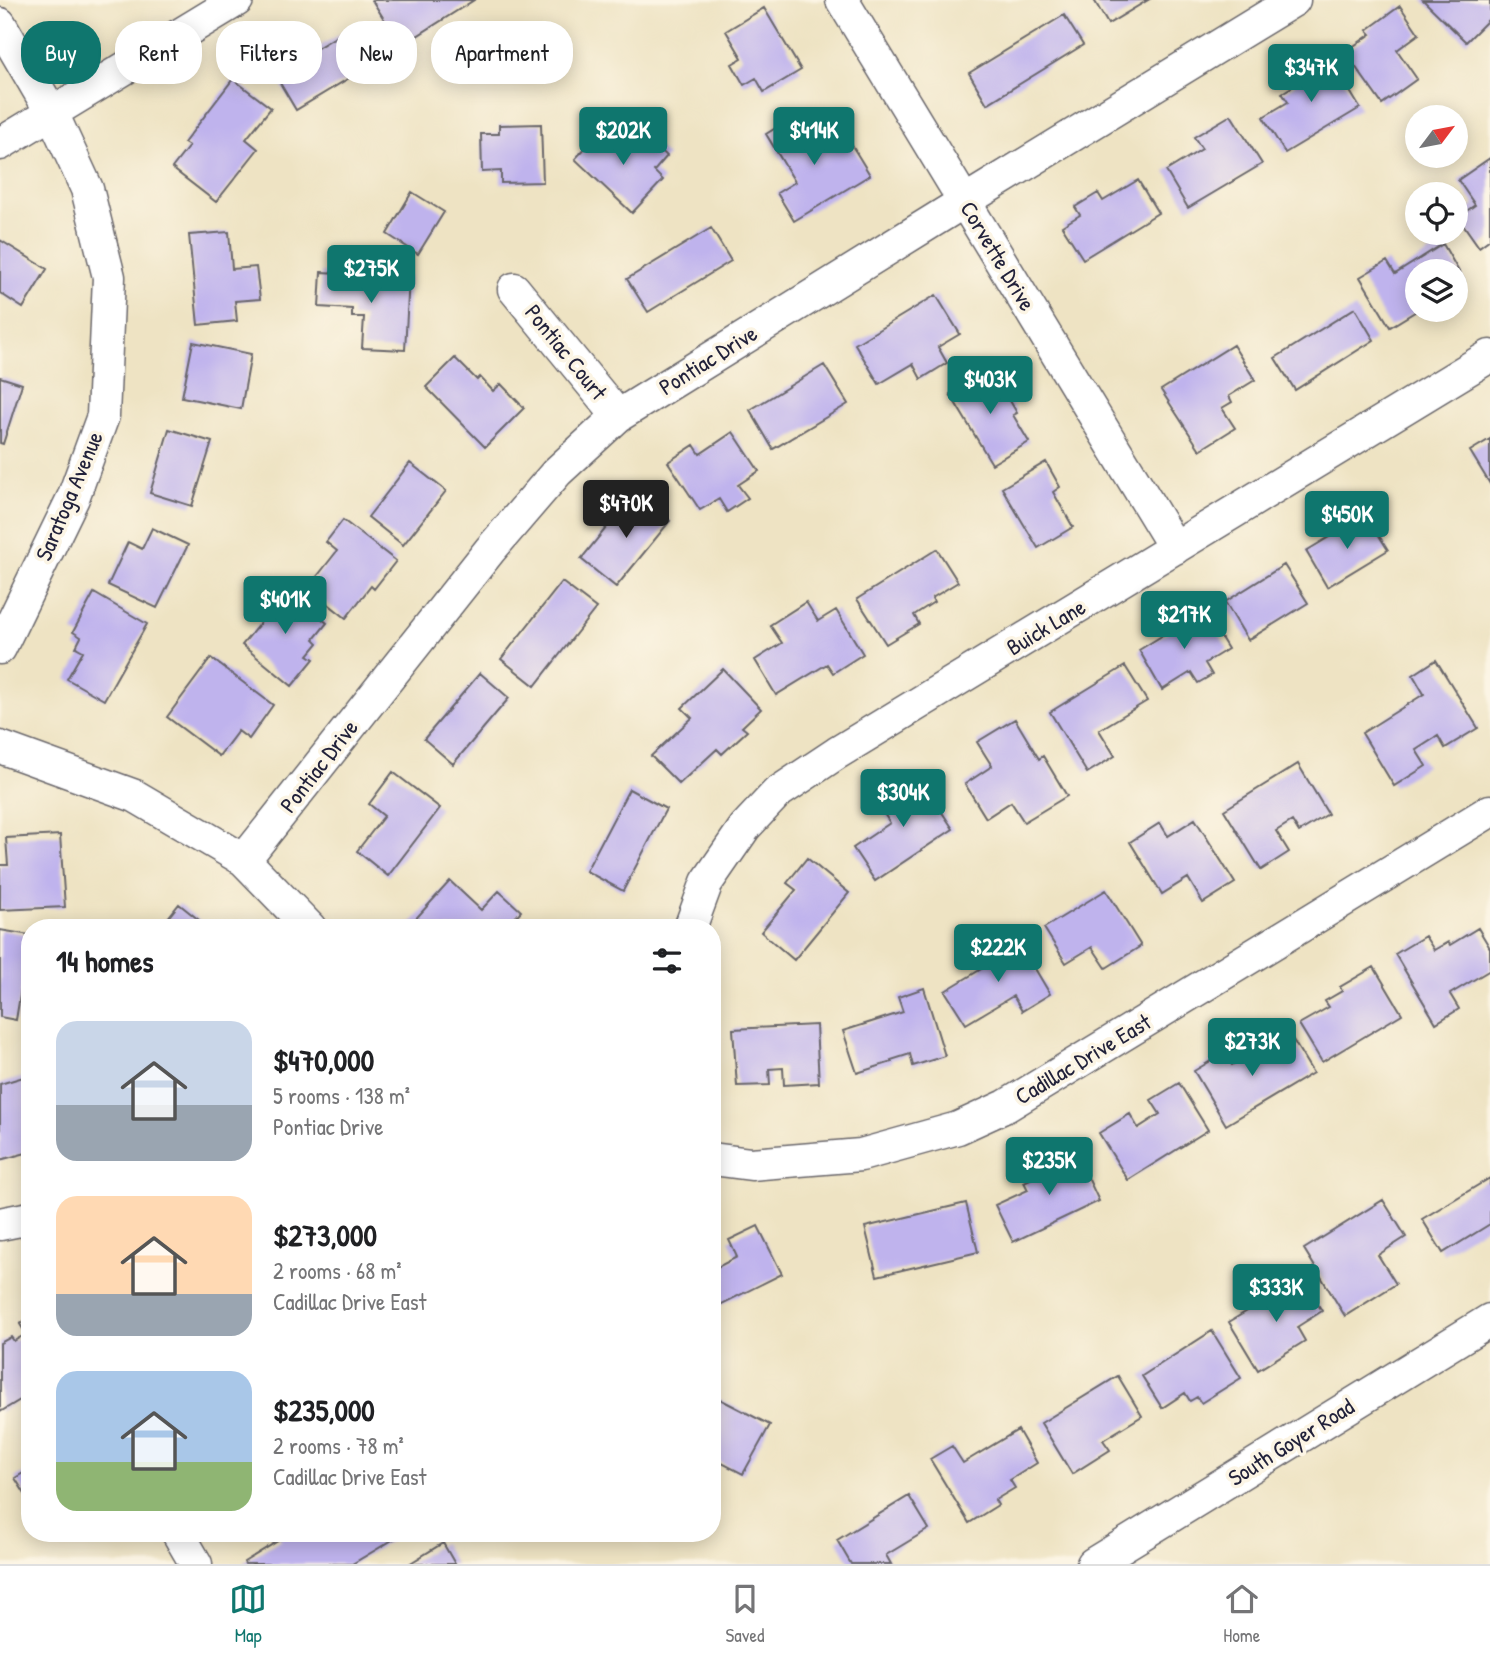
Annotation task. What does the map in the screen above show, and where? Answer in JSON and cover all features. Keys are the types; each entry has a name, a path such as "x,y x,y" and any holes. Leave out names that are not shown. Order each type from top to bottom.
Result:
{"street":[{"path":"0,144 237,0"},
{"name":"Corvette Drive","path":"842,0 1175,548"},
{"name":"Pontiac Drive","path":"244,860 490,550 557,472 618,416 1294,0"},
{"name":"Saratoga Avenue","path":"0,24 52,113 87,189 109,276 103,415 73,498 0,648"},
{"name":"Pontiac Court","path":"514,289 618,416"},
{"name":"Buick Lane","path":"694,919 708,882 745,827 778,793 837,753 1490,356"},
{"path":"0,747 135,796 244,860 301,919"},
{"name":"Cadillac Drive East","path":"721,1160 751,1164 861,1155 958,1128 1006,1106 1490,811"},
{"path":"0,1224 21,1220"},
{"name":"South Goyer Road","path":"1093,1564 1490,1320"},
{"path":"183,1542 196,1564"}],"building":[{"path":"372,0 474,0 441,21 431,21 431,27 417,36 417,21 385,21"},
{"path":"1094,0 1148,0 1108,24"},
{"path":"1423,0 1490,0 1490,18 1466,42"},
{"path":"1400,6 1419,34 1397,50 1417,79 1382,104 1345,52 1371,34 1367,30"},
{"path":"764,8 801,70 764,92 756,78 744,85 732,64 742,58 726,31"},
{"path":"1064,15 1083,45 987,104 969,73"},
{"path":"336,37 336,84 339,84 296,110 281,84 322,84 322,45"},
{"path":"1327,53 1360,108 1285,153 1263,117 1288,102 1282,93 1295,85 1289,76"},
{"path":"229,84 240,84 271,108 246,139 258,149 216,202 172,168 189,146 184,143"},
{"path":"800,113 814,137 821,132 831,149 848,139 870,175 794,221 777,193 795,182 766,134"},
{"path":"1231,115 1262,164 1188,208 1166,171 1202,149 1194,137"},
{"path":"541,124 543,182 501,183 501,171 482,172 481,134 499,134 499,125"},
{"path":"607,125 634,149 646,136 667,156 654,171 663,180 632,213 575,159"},
{"path":"1490,158 1490,239 1479,247 1468,231 1468,210 1475,205 1468,195 1468,182 1458,180"},
{"path":"1138,180 1158,213 1083,259 1062,226 1080,215 1075,207 1098,193 1103,201"},
{"path":"412,192 444,212 418,254 387,234"},
{"path":"711,228 731,261 648,312 627,279"},
{"path":"229,232 232,269 256,267 260,299 235,301 237,321 198,325 189,235"},
{"path":"0,240 47,269 23,308 0,293"},
{"path":"1444,245 1452,259 1419,259"},
{"path":"1387,261 1395,274 1405,268 1405,318 1390,327 1360,277"},
{"path":"321,272 409,277 405,350 362,348 364,317 352,317 352,309 319,307"},
{"path":"936,295 960,334 938,347 947,363 921,379 913,364 879,384 855,344"},
{"path":"1355,308 1374,340 1295,390 1275,358"},
{"path":"193,342 251,354 241,409 182,397"},
{"path":"1233,345 1255,380 1229,396 1232,402 1222,408 1235,428 1200,450 1161,390"},
{"path":"455,358 477,380 480,377 493,391 501,384 524,408 485,447 426,387"},
{"path":"824,365 848,404 773,449 750,410"},
{"path":"992,369 1017,413 1013,415 1029,442 992,464 950,394"},
{"path":"0,377 22,384 3,444 0,443"},
{"path":"169,429 212,442 192,506 150,493"},
{"path":"733,432 759,471 738,485 748,498 727,512 719,499 700,510 668,462 694,445 700,454"},
{"path":"1490,439 1490,484 1470,451"},
{"path":"1046,462 1060,487 1053,492 1073,527 1038,548 1002,488"},
{"path":"410,463 446,491 403,545 368,517"},
{"path":"635,492 670,521 616,587 581,559"},
{"path":"1366,515 1388,550 1327,587 1306,551"},
{"path":"343,520 396,561 374,589 371,586 346,618 308,588 337,551 326,542"},
{"path":"152,528 188,545 157,608 108,585 128,542 142,549"},
{"path":"937,549 958,582 932,598 934,602 914,615 919,624 886,644 857,599"},
{"path":"1284,565 1308,603 1248,640 1225,602"},
{"path":"562,582 596,608 535,686 501,659"},
{"path":"284,588 327,623 314,639 318,643 308,655 314,659 292,686 242,645 265,617 253,608 264,594 273,602"},
{"path":"94,593 147,624 104,700 67,679 83,651 76,647 81,637 73,632"},
{"path":"806,602 818,621 836,610 863,654 833,673 827,664 776,695 755,660 782,643 770,625"},
{"path":"1204,610 1228,649 1205,663 1212,675 1198,683 1191,672 1162,690 1139,650"},
{"path":"211,658 273,705 249,739 238,731 219,756 167,717"},
{"path":"1436,660 1478,728 1445,748 1438,736 1416,750 1426,766 1394,786 1362,733 1424,694 1413,675"},
{"path":"1125,666 1147,701 1099,730 1115,756 1087,773 1050,712"},
{"path":"723,669 761,709 742,727 747,731 722,754 717,749 679,784 651,756 692,718 682,708"},
{"path":"480,673 509,698 453,764 424,739"},
{"path":"1015,719 1039,759 1043,756 1067,796 1024,822 1011,802 986,818 965,784 992,766 977,742"},
{"path":"1298,764 1328,814 1299,832 1292,821 1276,831 1289,852 1261,870 1224,810"},
{"path":"393,772 440,808 388,876 357,851 384,816 369,804"},
{"path":"918,776 953,829 875,881 853,848 890,823 877,803"},
{"path":"629,789 666,809 623,891 586,871"},
{"path":"1195,819 1235,883 1203,903 1188,878 1162,894 1130,842 1160,823 1168,836"},
{"path":"60,835 65,907 0,910 0,865 8,865 6,838"},
{"path":"807,858 849,893 794,960 761,932 796,890 787,883"},
{"path":"450,881 481,910 499,891 521,911 514,919 415,919"},
{"path":"1106,890 1141,946 1106,968 1092,947 1066,963 1044,928"},
{"path":"179,904 198,919 167,919"},
{"path":"1478,928 1490,948 1490,970 1450,994 1459,1009 1436,1023 1395,954 1425,936 1434,950 1448,942 1450,945"},
{"path":"0,930 21,934 21,990 16,1020 0,1017"},
{"path":"991,943 1000,957 1021,945 1050,994 1022,1011 1013,996 966,1024 945,991 983,968 974,954"},
{"path":"1374,967 1402,1014 1322,1062 1299,1024 1329,1007 1325,1001 1342,991 1340,987"},
{"path":"924,988 945,1056 913,1066 910,1054 857,1073 843,1031 903,1012 898,997"},
{"path":"816,1025 819,1083 784,1085 783,1068 769,1069 770,1085 737,1086 733,1029"},
{"path":"1290,1035 1313,1073 1226,1125 1194,1071 1224,1053 1232,1065 1256,1051 1258,1054"},
{"path":"21,1078 21,1154 0,1160 0,1084"},
{"path":"1179,1083 1208,1130 1128,1180 1099,1133 1130,1114 1138,1128 1160,1114 1151,1100"},
{"path":"1074,1148 1099,1201 1013,1242 995,1205 1028,1190 1024,1182 1045,1172 1041,1164"},
{"path":"1490,1178 1490,1224 1443,1253 1422,1219"},
{"path":"1383,1200 1406,1237 1378,1255 1396,1284 1345,1316 1304,1249"},
{"path":"966,1203 978,1252 877,1276 865,1227"},
{"path":"758,1226 782,1274 721,1304 721,1265 737,1257 729,1240"},
{"path":"1302,1278 1322,1311 1297,1327 1305,1341 1258,1370 1229,1322"},
{"path":"1212,1331 1241,1378 1201,1403 1197,1397 1190,1401 1185,1393 1162,1408 1142,1376"},
{"path":"11,1337 14,1341 21,1337 21,1399 0,1412 0,1343"},
{"path":"1118,1376 1142,1416 1103,1440 1110,1450 1072,1474 1041,1423"},
{"path":"721,1400 770,1425 743,1474 721,1463"},
{"path":"1018,1430 1037,1463 1010,1480 1015,1488 995,1500 998,1505 969,1523 930,1459 952,1446 963,1463"},
{"path":"21,1474 21,1488 15,1478"},
{"path":"909,1496 929,1529 886,1555 891,1564 851,1564 837,1540"},
{"path":"276,1542 389,1542 352,1564 244,1562"},
{"path":"443,1543 455,1564 409,1564"}]}
